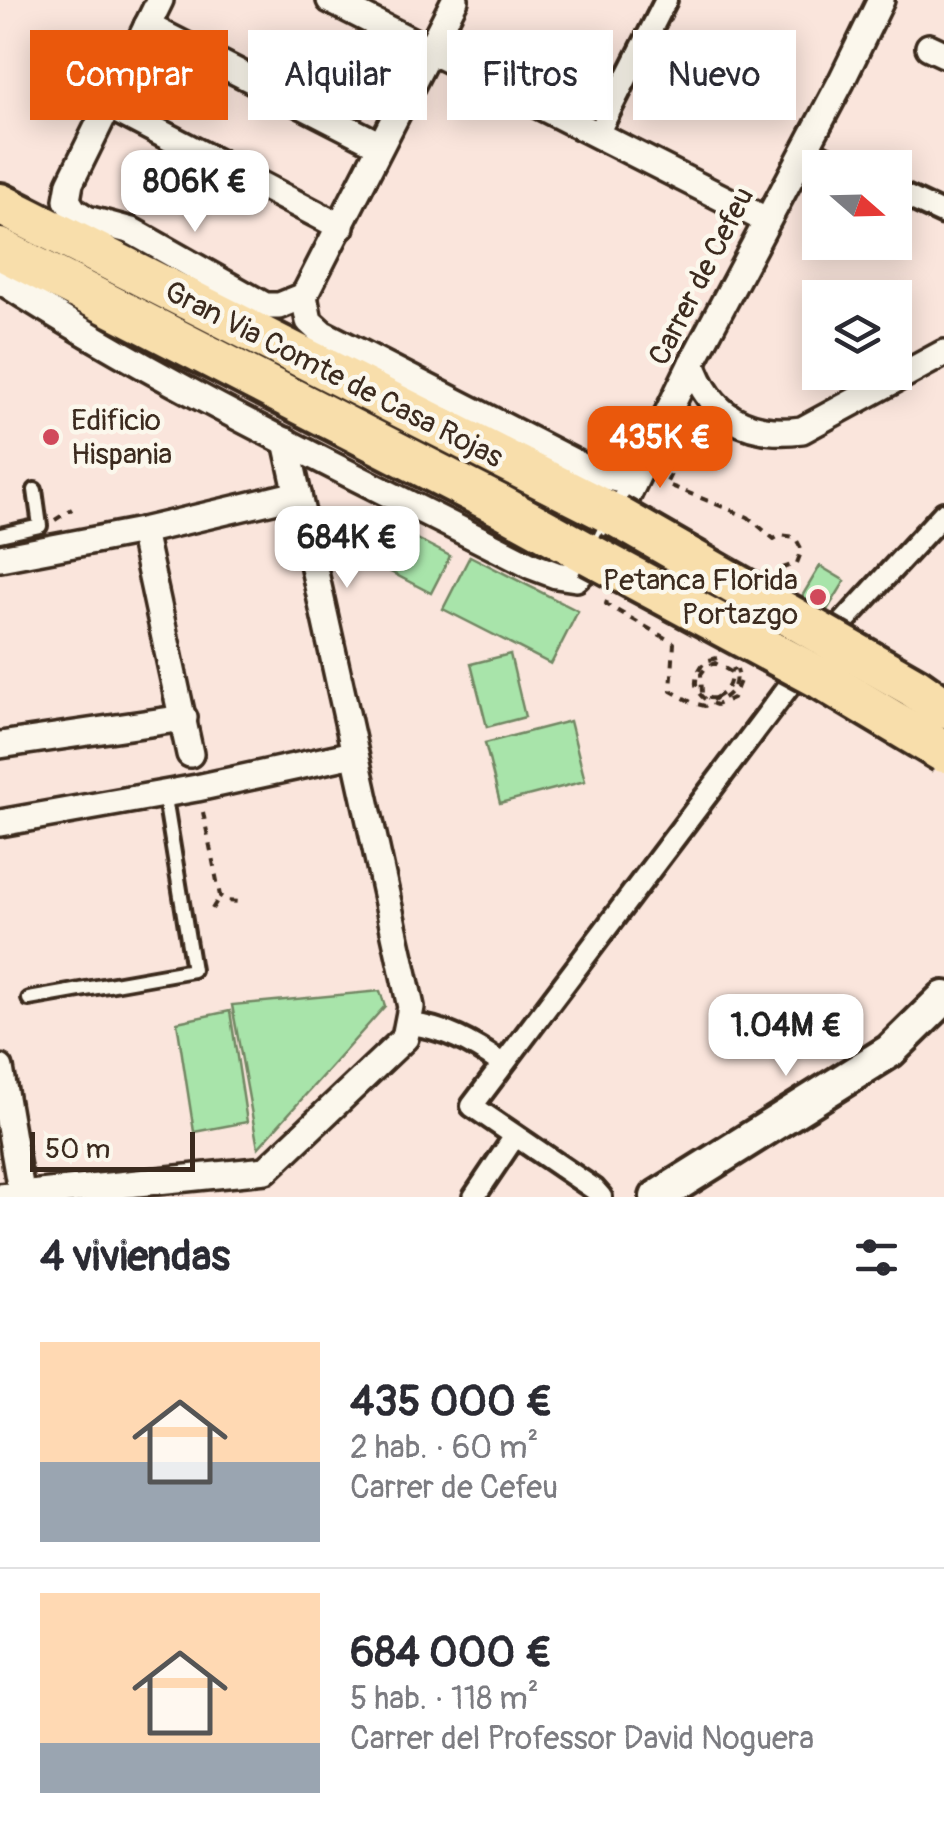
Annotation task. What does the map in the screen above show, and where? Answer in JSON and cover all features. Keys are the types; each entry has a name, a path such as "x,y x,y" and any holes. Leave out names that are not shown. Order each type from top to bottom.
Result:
{"main road":[{"name":"Gran Via Comte de Casa Rojas","path":"0,204 616,516 898,677 944,708"},
{"name":"Gran Via Comte de Casa Rojas","path":"0,250 501,506 582,566 822,680 944,752"}],"street":[{"path":"145,30 160,0"},
{"path":"330,0 766,220"},
{"path":"304,296 455,0"},
{"path":"597,136 666,0"},
{"name":"Carrer de Cefeu","path":"582,566 592,563 605,542 692,363 881,0"},
{"path":"147,26 380,145"},
{"name":"Gran Via Comte de Casa Rojas","path":"101,120 70,183 68,200 74,211 87,219 132,231 265,306 279,306 304,296 309,321 322,333 596,474 617,479 636,477"},
{"path":"137,120 341,227"},
{"path":"804,148 808,150"},
{"path":"912,199 944,214"},
{"path":"0,280 53,314 286,441 532,566 556,575 582,566"},
{"path":"692,363 708,399 734,421 759,430 781,432 802,430 944,353"},
{"path":"0,1068 14,1196 266,1170 405,1038 412,1007 286,441"},
{"path":"0,558 142,531 298,494"},
{"path":"601,1197 594,1188 472,1106 815,653 944,513"},
{"path":"142,531 200,800"},
{"path":"773,629 815,653"},
{"path":"0,746 184,718"},
{"path":"0,824 164,792 200,800 354,754"},
{"path":"657,1197 890,1050 944,998"},
{"path":"410,1024 441,1030 473,1044 501,1063"},
{"path":"474,1197 515,1136"}],"lane":[{"path":"0,535 40,526 35,490"},
{"path":"29,999 193,970 164,792"}],"path":[{"path":"708,399 666,484 748,517 774,539 781,535 795,537 802,550 797,563 784,568 776,565"},
{"path":"614,588 606,604 674,643 672,691 705,706 715,698 727,691 731,682 730,672 715,663 700,674 702,693 709,698 722,700 729,696 736,680 730,664 716,658 706,660 697,672 697,690 709,703 716,706 732,698 740,681 731,660"},
{"path":"200,800 220,896 226,902 239,902"},
{"path":"212,909 220,896"}],"green space":[{"path":"379,519 450,556 431,593 360,556"},
{"path":"470,556 578,611 551,664 443,609"},
{"name":"Petanca Florida Portazgo","path":"820,566 845,581 816,628 792,613"},
{"path":"510,654 525,717 487,727 471,664"},
{"path":"570,721 585,781 500,803 485,743"},
{"path":"380,991 385,1006 258,1148 232,1005"},
{"path":"230,1011 247,1122 194,1132 177,1022"}],"place":[{"name":"Edificio Hispania","path":"51,437"},
{"name":"Petanca Florida Portazgo","path":"818,597"}]}
